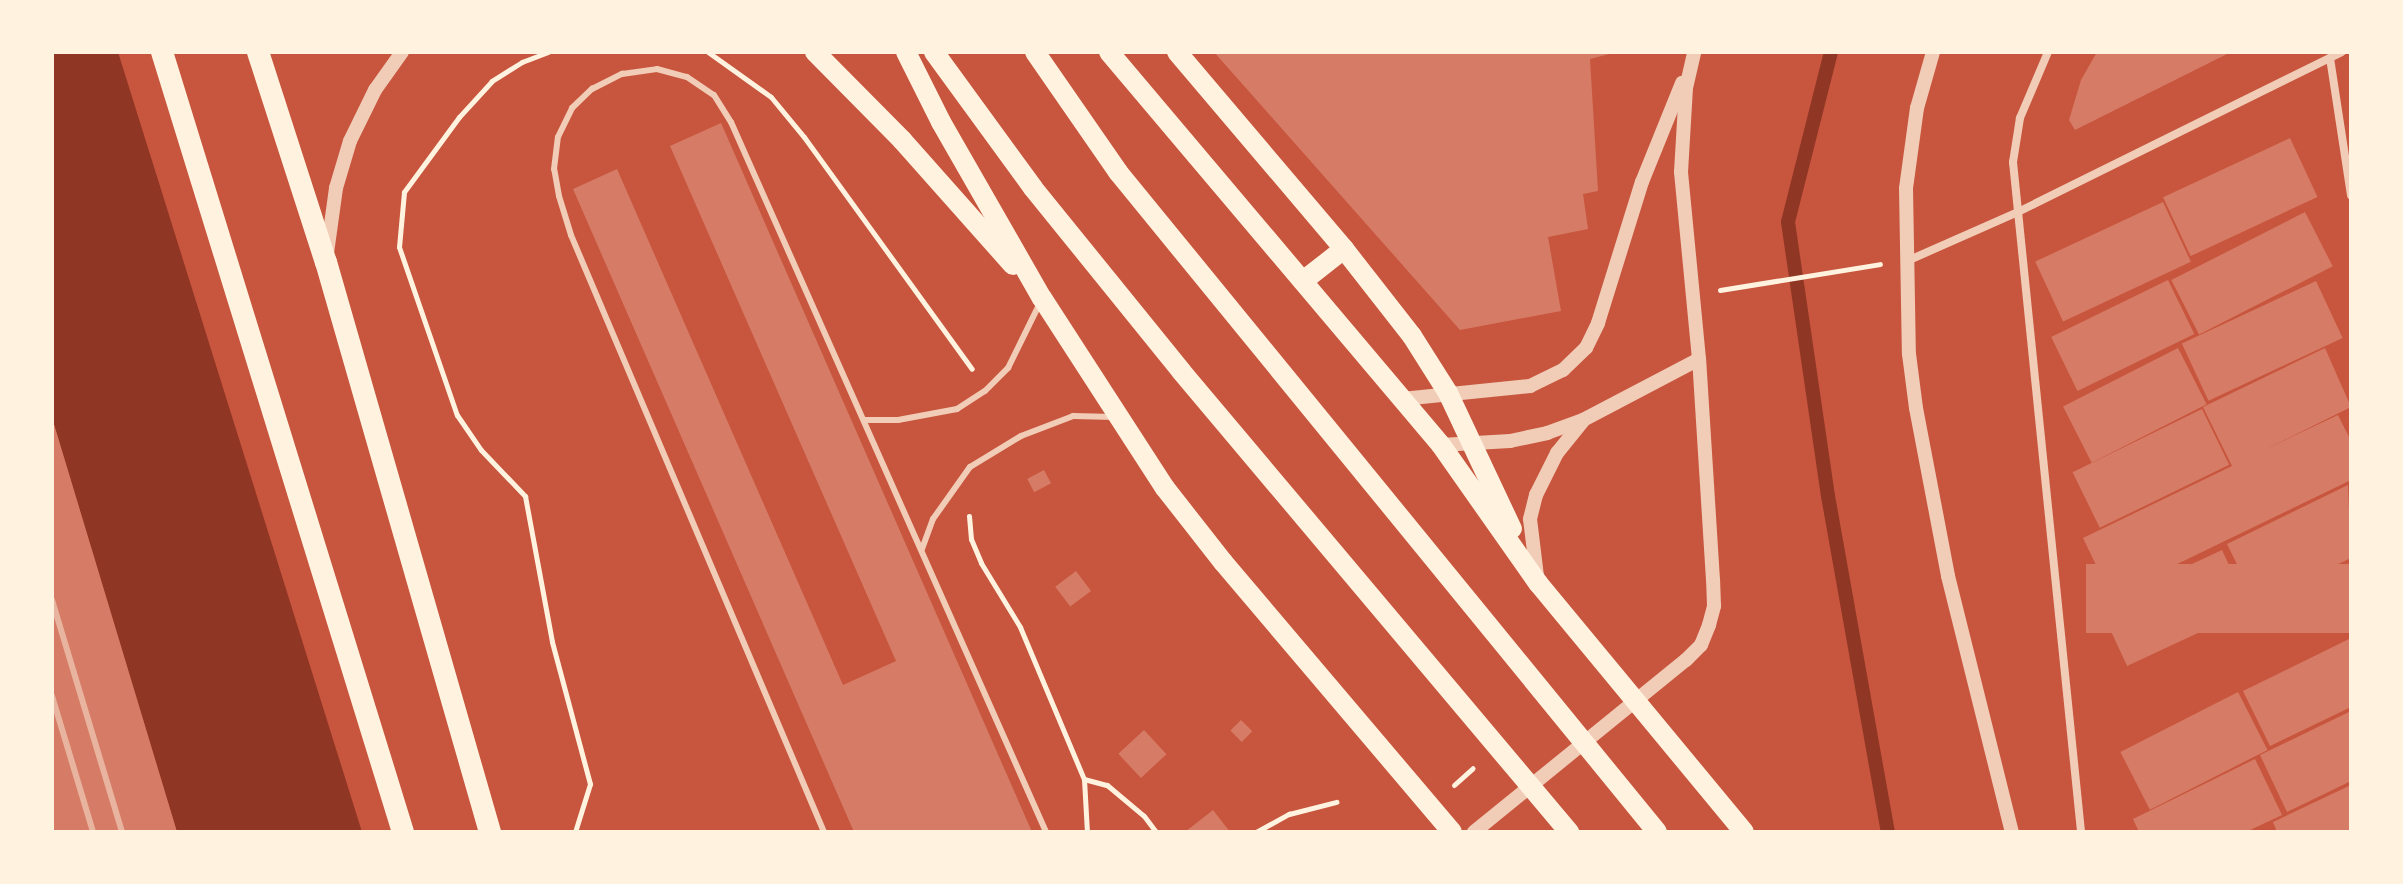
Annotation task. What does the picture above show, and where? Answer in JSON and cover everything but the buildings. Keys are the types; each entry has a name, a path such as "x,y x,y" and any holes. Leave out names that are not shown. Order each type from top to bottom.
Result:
{"highway":[{"path":"162,52 403,832"},
{"path":"258,52 326,262 490,832"}],"main road":[{"path":"815,52 902,140 1042,298"},
{"path":"906,52 941,122 1042,298 1165,488 1223,562 1452,832"},
{"path":"934,52 1033,188 1181,371 1569,832"},
{"path":"1035,52 1118,172 1657,832"},
{"path":"1109,52 1441,445 1538,583 1744,832"},
{"path":"1177,52 1344,249 1412,336 1448,393 1538,583"},
{"path":"1303,281 1344,249"}],"street":[{"path":"326,262 336,188 350,141 375,90 402,52"},
{"path":"1933,52 1917,108 1906,188 1909,354 1934,512 2012,832"},
{"path":"2048,52 2020,118 2013,162 2081,832"},
{"path":"1907,261 2018,212 2342,52"},
{"path":"1474,832 1637,701 1701,645 1714,606 1699,359 1681,172 1686,88 1694,54"},
{"path":"1402,399 1448,393 1486,393 1530,386 1563,370 1586,348 1598,323 1642,182 1694,54"},
{"path":"2330,58 2351,195"},
{"path":"1441,445 1471,445 1535,436 1583,420 1699,359"},
{"path":"1538,583 1530,519 1536,495 1557,453 1583,420"}],"lane":[{"path":"824,832 577,250 559,196 554,169 558,137 572,108 592,89 622,74 657,69 687,77 714,95 731,122 1046,832"},
{"path":"864,420 898,420 957,409 985,391 1014,359 1042,298"},
{"path":"922,549 933,519 949,491 970,467 1021,436 1073,416 1118,417"}],"path":[{"path":"548,52 522,62 492,81 459,117 404,192 399,247 457,415 481,450 525,496 552,642 590,784 575,832"},
{"path":"711,53 771,97 804,137 962,352 985,391"},
{"path":"1743,286 1859,267"},
{"path":"976,506 967,519 971,539 1020,627 1084,779 1087,832"},
{"path":"1084,779 1107,785 1134,806 1156,832"},
{"path":"1256,832 1289,814 1336,802"}],"shaded area":[{"path":"52,52 118,52 362,832 177,832 52,418"}],"waterway":[{"path":"1831,52 1788,222 1828,496 1888,832"}],"railway":[{"path":"52,600 122,832"},
{"path":"52,696 93,832"}]}
